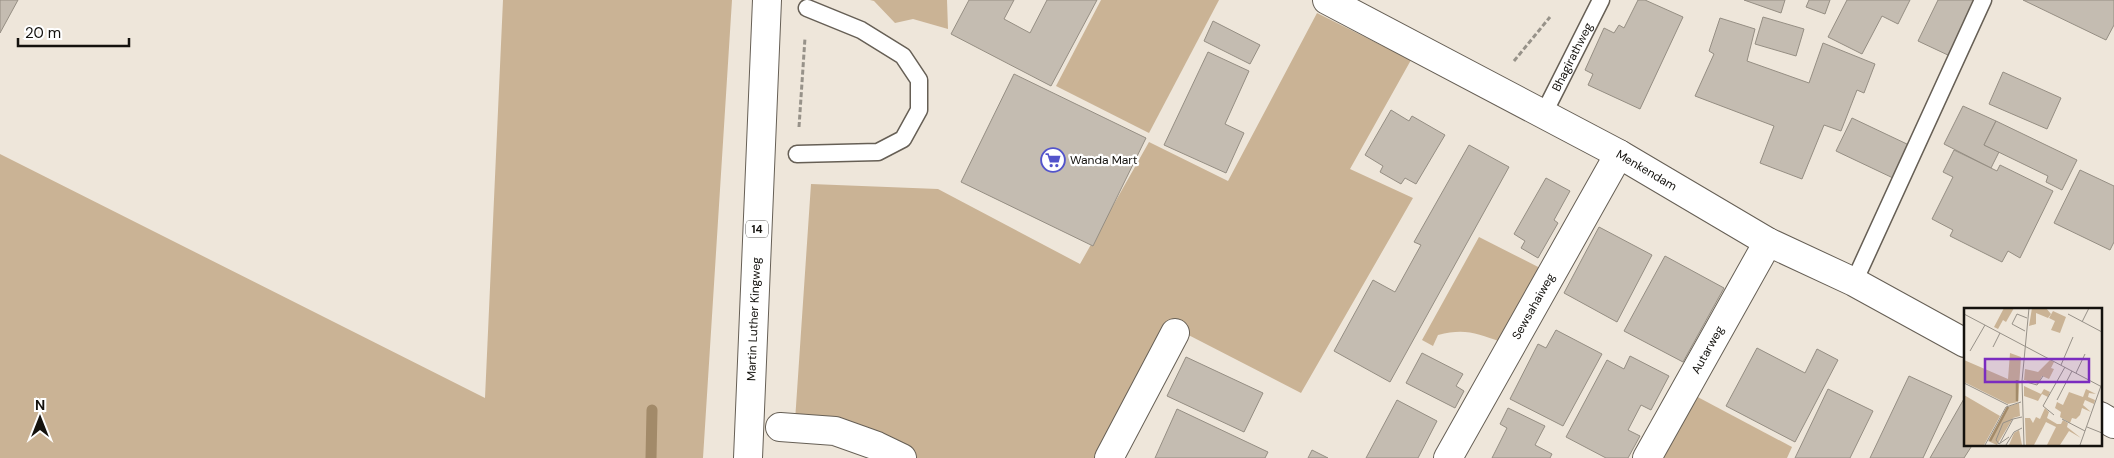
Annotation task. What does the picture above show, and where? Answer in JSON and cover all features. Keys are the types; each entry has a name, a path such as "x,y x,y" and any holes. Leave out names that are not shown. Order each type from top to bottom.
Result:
{"street":[{"name":"Martin Luther Kingweg","path":"748,458 767,0"},
{"name":"Menkendam","path":"1336,2 1543,115 1619,154 1768,242 1854,282 1964,342"},
{"name":"Sewsahaiweg","path":"1448,458 1619,154"},
{"name":"Autarweg","path":"1647,458 1768,242"},
{"path":"1109,458 1175,333"},
{"path":"2102,417 2114,424"},
{"path":"780,427 835,431 877,446 902,458"}],"lane":[{"name":"Bhagirathweg","path":"1543,115 1601,0"},
{"path":"1854,282 1983,0"},
{"path":"797,154 878,152 903,139 919,110 919,80 903,56 861,30 807,8"}],"path":[{"path":"1493,87 1550,17"}],"shaded area":[{"path":"503,0 732,0 703,458 0,458 0,154 485,398"},
{"path":"870,0 947,0 948,29 913,19 895,23 874,1"},
{"path":"1101,0 1219,0 1149,133 1056,86"},
{"path":"1317,13 1411,60 1350,169 1413,198 1301,393 1169,325 1102,458 915,458 795,421 811,184 938,189 1080,264 1149,142 1228,181"},
{"path":"1479,237 1546,271 1501,342 1470,332 1455,332 1438,335 1433,346 1422,340"},
{"path":"1692,394 1792,447 1787,458 1658,458"}],"building":[{"path":"0,0 18,0 0,33"},
{"path":"969,0 1014,0 1004,19 1030,33 1047,0 1097,0 1051,86 951,34"},
{"path":"1638,0 1645,0 1683,17 1640,109 1588,85 1593,74 1585,70 1604,28 1614,33 1619,25 1624,28"},
{"path":"1744,0 1785,0 1781,13"},
{"path":"1809,0 1830,0 1825,14 1806,7"},
{"path":"1847,0 1910,0 1898,24 1882,16 1862,54 1828,37"},
{"path":"1938,0 1976,0 1950,56 1918,41"},
{"path":"2023,0 2114,0 2114,25 2106,40"},
{"path":"1763,17 1804,29 1796,56 1755,44"},
{"path":"1720,18 1755,29 1747,61 1809,83 1823,43 1875,64 1864,93 1857,90 1841,131 1824,125 1802,179 1760,163 1774,126 1695,96 1714,54 1709,51"},
{"path":"1213,21 1260,45 1250,64 1204,41"},
{"path":"1208,52 1249,71 1225,124 1244,133 1226,173 1164,145"},
{"path":"2003,72 2061,98 2047,129 1989,104"},
{"name":"Wanda Mart","path":"1014,74 1146,138 1093,246 961,182"},
{"path":"1963,106 1996,121 1984,145 1999,152 1991,168 1944,144"},
{"path":"1391,110 1409,121 1412,116 1445,135 1416,184 1405,178 1401,184 1380,172 1383,166 1365,155"},
{"path":"1852,118 1909,145 1893,178 1836,151"},
{"path":"1996,121 2077,160 2062,190 2046,182 2048,176 1984,145"},
{"path":"1469,145 1509,167 1390,382 1334,351 1373,280 1395,292 1421,245 1414,242"},
{"path":"1954,150 1997,171 2000,165 2053,191 2020,258 2008,251 2002,262 1950,236 1953,230 1932,219 1953,177 1943,172"},
{"path":"2080,170 2114,186 2114,242 2110,250 2054,223"},
{"path":"1546,178 1570,191 1554,220 1558,223 1538,258 1521,248 1525,241 1514,234"},
{"path":"1599,227 1652,255 1617,322 1564,293"},
{"path":"1665,256 1724,288 1683,362 1624,331"},
{"path":"1556,330 1602,354 1563,426 1510,399 1538,344 1546,348"},
{"path":"1757,348 1805,373 1817,349 1838,360 1795,442 1726,406"},
{"path":"1422,353 1463,374 1456,386 1464,391 1455,408 1406,383"},
{"path":"1630,356 1669,376 1651,410 1641,405 1628,430 1640,436 1628,458 1606,458 1566,437 1607,360 1624,369"},
{"path":"1186,357 1263,393 1244,432 1167,396"},
{"path":"1909,376 1952,396 1923,458 1870,458"},
{"path":"1828,389 1873,411 1850,458 1795,458"},
{"path":"1964,399 1964,446 1972,446 1964,458 1930,458"},
{"path":"1397,400 1437,421 1418,458 1366,458"},
{"path":"1508,408 1545,426 1535,445 1552,454 1550,458 1492,458 1507,428 1500,424"},
{"path":"1177,409 1268,452 1265,458 1155,458"},
{"path":"1312,450 1328,458 1308,458"}],"waterway":[{"path":"651,458 652,410"}],"place":[{"name":"Wanda Mart","path":"1053,160"}]}
